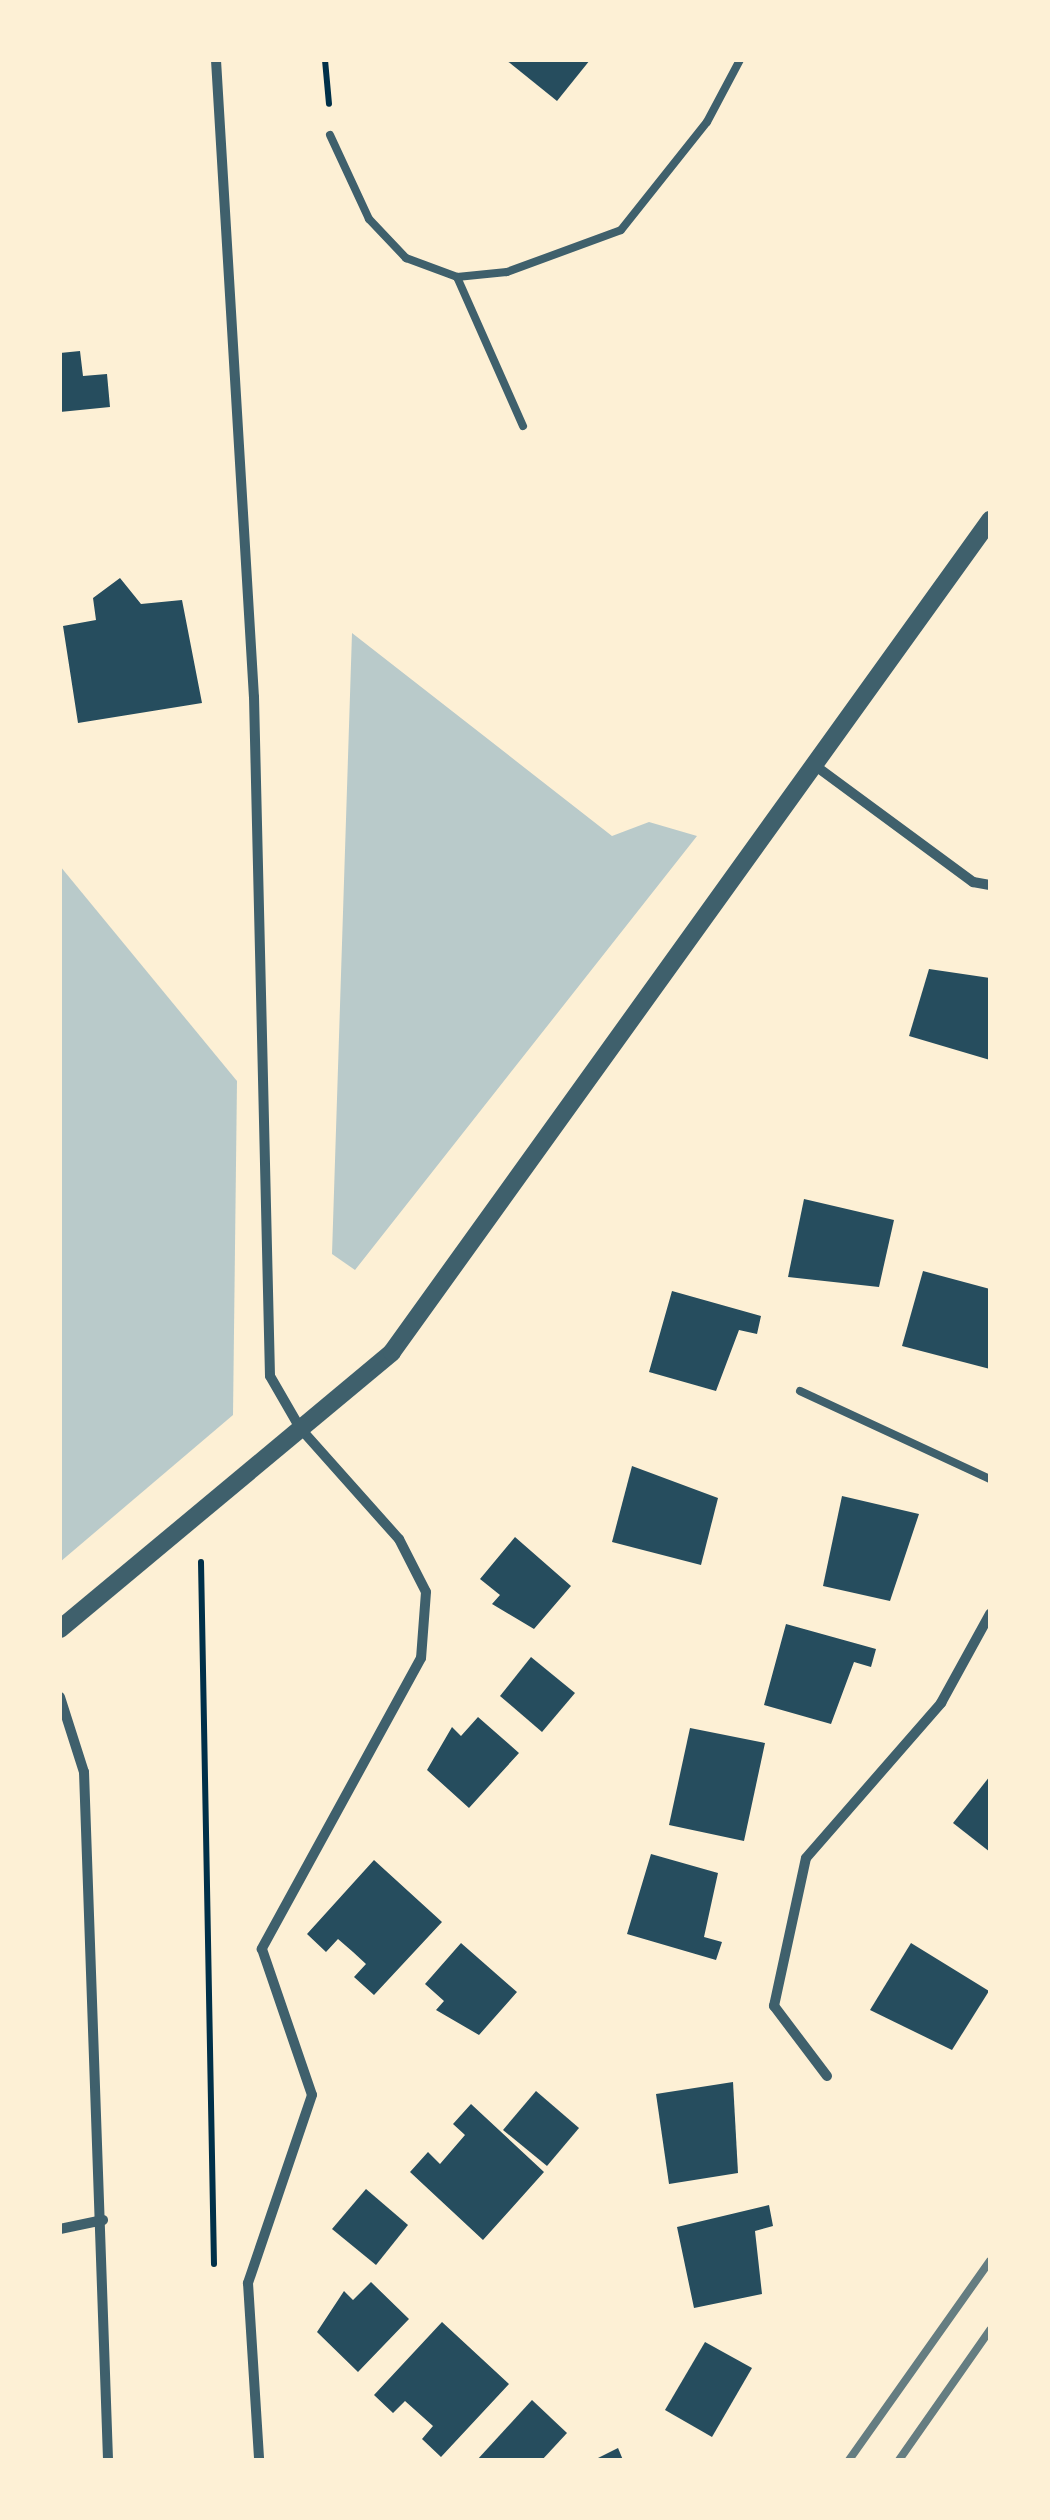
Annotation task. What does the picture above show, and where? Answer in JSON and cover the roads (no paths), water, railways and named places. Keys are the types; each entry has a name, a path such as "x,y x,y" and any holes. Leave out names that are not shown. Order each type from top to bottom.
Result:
{"street":[{"path":"216,60 254,698 270,1376 300,1428 399,1539 426,1592 422,1658 262,1949 312,2095 248,2282 259,2460"},
{"path":"60,1629 201,1517 392,1352 817,767 990,520"},
{"path":"817,767 973,882 990,884"},
{"path":"826,2076 774,2006 806,1858 941,1702 990,1614"},
{"path":"60,1697 84,1772 103,2220 108,2460"},
{"path":"60,2229 103,2220"}],"lane":[{"path":"330,135 370,220 406,258 457,277 524,267 620,230 707,122 740,60"},
{"path":"457,277 523,426"},
{"path":"800,1391 990,1479"}],"railway":[{"path":"849,2460 990,2261"},
{"path":"899,2460 990,2330"}]}
